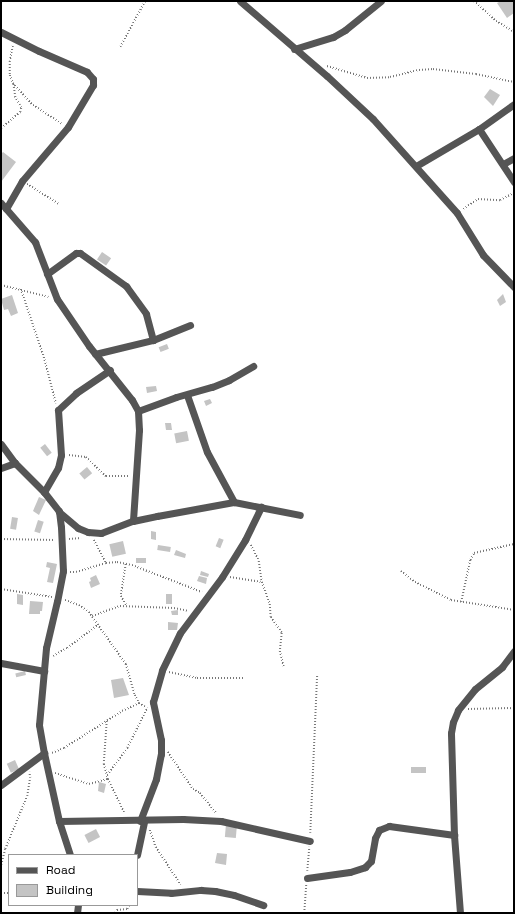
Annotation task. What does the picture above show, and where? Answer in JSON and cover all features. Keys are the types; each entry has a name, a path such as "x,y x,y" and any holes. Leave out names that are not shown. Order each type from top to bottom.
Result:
{"street":[{"path":"240,1 327,76 373,119 457,213 483,255 514,287"},
{"path":"294,49 333,37 345,30 381,1"},
{"path":"1,32 92,76 93,85 68,127 22,181 4,206 35,242 57,299 95,354 110,370 132,400 138,412 139,430 137,476 133,521"},
{"path":"416,166 479,129 514,104"},
{"path":"479,129 514,182"},
{"path":"503,164 514,158"},
{"path":"47,274 76,253 80,253 126,286 146,314 153,340"},
{"path":"95,354 153,340 190,325"},
{"path":"138,412 229,380 253,366"},
{"path":"44,492 58,468 61,455 58,410 76,393 110,370"},
{"path":"187,395 207,452 234,502"},
{"path":"1,444 15,463 44,492 59,512 78,528 88,532 101,533 111,531 133,521 214,504 234,502 300,515"},
{"path":"1,468 15,463"},
{"path":"137,854 143,821 161,754 161,740 153,702 162,670 180,633 222,576 245,540 261,508"},
{"path":"59,512 62,539 62,571 58,598 44,661 44,684 40,707 40,726 44,754 59,821 70,854"},
{"path":"460,913 454,835 451,733 453,722 458,710 475,689 502,667 514,651"},
{"path":"1,663 44,671"},
{"path":"1,784 44,754"},
{"path":"59,821 143,821 183,819 221,821 310,841"},
{"path":"307,878 350,872 365,867 371,861 375,838 379,830 389,826 454,835"},
{"path":"138,891 215,892 234,895 263,905"}],"path":[{"path":"120,47 145,1"},
{"path":"190,1 195,1"},
{"path":"474,1 496,21 514,32"},
{"path":"1,128 20,112 21,108 15,97 10,75 10,61 14,38"},
{"path":"324,65 367,78 390,77 419,70 433,69 476,74 514,82"},
{"path":"13,83 33,105 68,127"},
{"path":"22,181 59,204"},
{"path":"457,213 478,199 500,200 514,193"},
{"path":"1,285 57,299"},
{"path":"21,289 44,356 58,410"},
{"path":"61,455 86,457 106,476 137,476"},
{"path":"88,532 98,543 106,563"},
{"path":"1,539 9,541 62,539"},
{"path":"245,540 256,554 262,582 269,598 273,621 282,634 280,650 284,667"},
{"path":"461,602 470,560 474,553 514,544"},
{"path":"62,571 76,572 106,563 126,564 209,594"},
{"path":"126,564 121,596 128,606"},
{"path":"401,571 414,582 451,600 514,610"},
{"path":"222,576 262,582"},
{"path":"1,589 58,598 79,606 92,616 126,664 132,687 139,703 155,712"},
{"path":"92,616 120,606 174,608 196,612"},
{"path":"44,661 67,648 98,624"},
{"path":"162,670 197,678 243,678"},
{"path":"304,913 310,841 317,675"},
{"path":"44,754 64,748 106,721 139,703"},
{"path":"107,775 127,748 147,708"},
{"path":"458,710 514,708"},
{"path":"106,721 104,764 108,779 117,800 129,821"},
{"path":"161,740 193,789 200,793 221,821"},
{"path":"1,865 4,849 27,796 30,778 27,765"},
{"path":"48,770 89,784 108,779"},
{"path":"143,821 156,847 185,891"},
{"path":"115,912 127,909 128,906"}],"building":[{"path":"501,1 514,2 514,13 507,18 497,3"},
{"path":"490,89 500,95 493,106 484,97"},
{"path":"3,152 16,162 1,182 1,154"},
{"path":"102,252 111,258 106,266 97,259"},
{"path":"503,294 506,302 500,306 497,300"},
{"path":"12,295 18,313 11,316 8,309 4,310 1,299"},
{"path":"167,344 169,349 161,352 159,347"},
{"path":"156,386 157,391 147,393 146,387"},
{"path":"210,399 212,403 206,406 204,401"},
{"path":"165,423 171,423 172,430 166,430"},
{"path":"187,431 189,441 176,443 174,433"},
{"path":"45,444 52,453 47,456 40,448"},
{"path":"87,467 92,473 84,480 79,473"},
{"path":"39,497 46,500 39,515 33,511"},
{"path":"12,517 18,518 16,530 10,529"},
{"path":"38,520 44,522 40,533 34,531"},
{"path":"151,531 156,532 156,540 151,539"},
{"path":"219,538 224,540 220,548 216,546"},
{"path":"123,541 126,554 112,557 109,544"},
{"path":"158,545 171,547 170,552 157,550"},
{"path":"176,550 186,554 185,558 174,555"},
{"path":"136,558 146,558 146,563 136,563"},
{"path":"47,562 57,564 53,583 47,582 50,568 46,567"},
{"path":"201,571 209,574 208,577 200,575"},
{"path":"96,575 100,584 91,588 89,582 91,581 90,578"},
{"path":"199,576 207,578 206,584 197,581"},
{"path":"17,594 23,595 23,605 17,604"},
{"path":"166,594 172,594 172,604 166,604"},
{"path":"30,601 43,602 42,611 40,611 40,614 29,614"},
{"path":"178,610 178,615 172,615 171,611"},
{"path":"168,622 178,623 177,630 168,630"},
{"path":"25,671 26,675 16,677 15,673"},
{"path":"123,678 129,695 114,698 111,680"},
{"path":"15,760 19,769 11,773 7,764"},
{"path":"411,767 426,767 426,773 411,773"},
{"path":"99,782 106,784 104,793 98,791"},
{"path":"226,824 237,825 236,838 225,837"},
{"path":"96,829 100,837 89,843 84,835"},
{"path":"217,853 227,854 226,865 215,863"}]}
